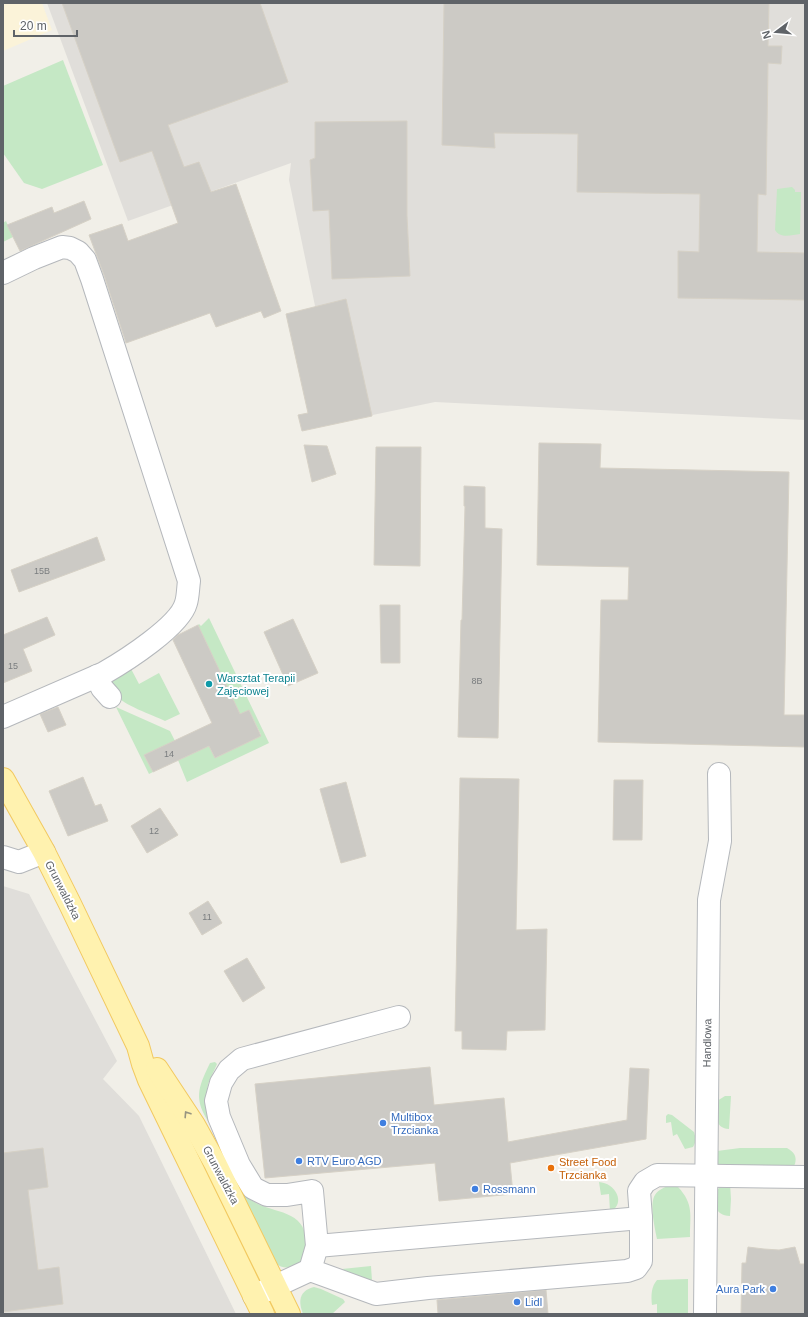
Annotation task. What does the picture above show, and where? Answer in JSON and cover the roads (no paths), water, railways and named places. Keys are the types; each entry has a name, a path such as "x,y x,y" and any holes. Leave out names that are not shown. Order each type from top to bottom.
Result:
{"main road":[{"name":"Grunwaldzka","path":"3,779 44,852 70,904 138,1046 143,1064 168,1118 264,1297 289,1314"},
{"name":"Grunwaldzka","path":"138,1046 154,1064 194,1125 222,1176 264,1297"}],"street":[{"path":"3,273 34,258 62,247 70,248 78,252 85,260 95,286 188,581 186,603 180,616 163,632 118,665 97,676 3,716"},
{"path":"97,676 102,688 110,697"},
{"name":"Handlowa","path":"705,1314 709,900 720,840 719,774"},
{"path":"3,857 19,862 44,852"},
{"path":"264,1297 310,1270 317,1246 312,1191 287,1195 267,1195 253,1188 239,1165 219,1117 216,1101 221,1083 229,1070 242,1059 399,1017"},
{"path":"310,1270 376,1294 428,1288 627,1271 636,1268 641,1261 641,1218 639,1191 645,1182 657,1175 805,1177"},
{"path":"317,1246 641,1218"}],"place":[{"name":"Warsztat Terapii Zajęciowej","path":"209,684"},
{"name":"Multibox Trzcianka","path":"383,1123"},
{"name":"RTV Euro AGD","path":"299,1161"},
{"name":"Street Food Trzcianka","path":"551,1168"},
{"name":"Rossmann","path":"475,1189"},
{"name":"Aura Park","path":"773,1289"},
{"name":"Lidl","path":"517,1302"}]}
